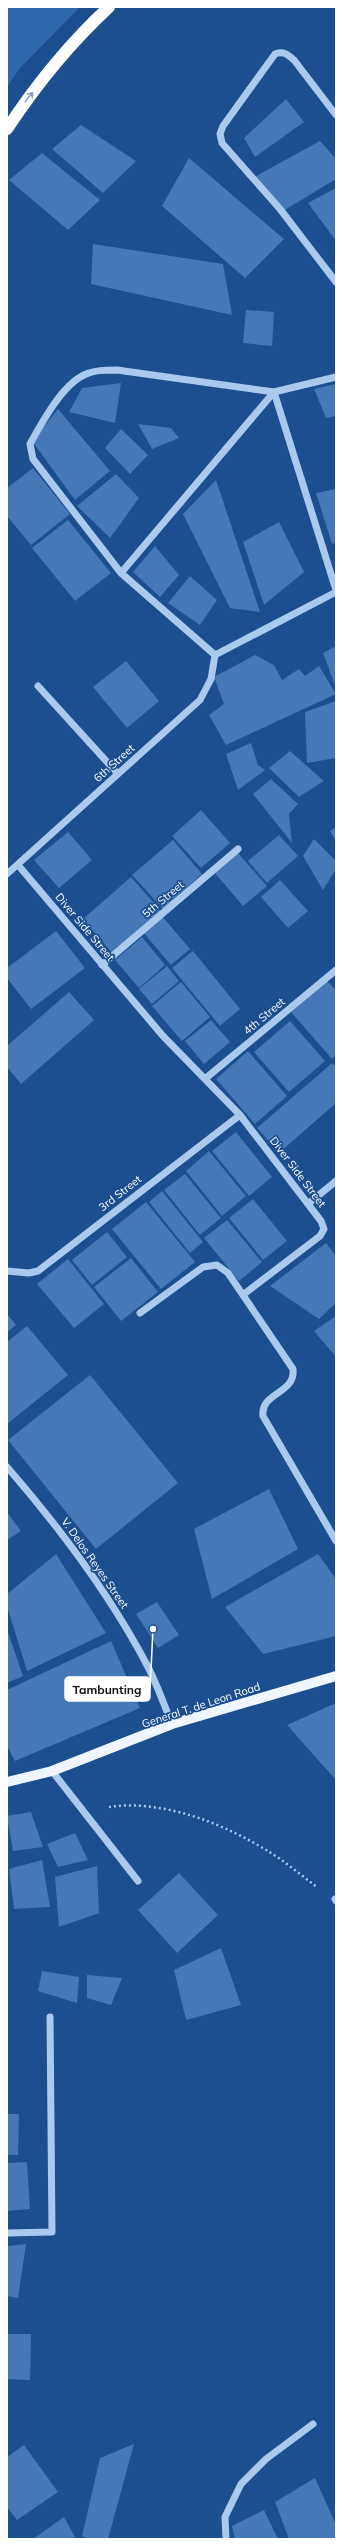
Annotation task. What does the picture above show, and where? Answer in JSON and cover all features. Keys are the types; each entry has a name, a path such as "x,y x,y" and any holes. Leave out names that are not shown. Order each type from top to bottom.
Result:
{"highway":[{"path":"7,129 26,100 89,25 109,7"}],"main road":[{"name":"General T. de Leon Road","path":"7,1782 52,1771 172,1724 336,1676"}],"street":[{"path":"336,115 294,60 286,53 281,52 275,54 223,126 220,134 222,143 280,209 336,282"},
{"path":"274,392 336,591 214,655 121,573 33,459 30,451 30,444 38,429 68,386 84,375 100,370 117,370 274,392 336,377"},
{"path":"121,573 274,392"},
{"name":"6th Street","path":"7,874 200,700 211,679 214,655"},
{"path":"38,686 118,774"},
{"name":"5th Street","path":"102,965 238,849"},
{"name":"Diver Side Street","path":"18,865 163,1036 206,1078 240,1115 308,1204 324,1229 320,1236 244,1294"},
{"name":"4th Street","path":"206,1078 336,970"},
{"name":"3rd Street","path":"7,1271 29,1273 38,1271 240,1115"},
{"path":"308,1204 336,1181"},
{"path":"140,1314 203,1267 217,1265 228,1273 244,1294 293,1369 294,1377 290,1384 266,1401 262,1408 263,1416 336,1541"},
{"name":"V. Delos Reyes Street","path":"7,1467 42,1507 96,1580 147,1666 172,1724"},
{"path":"52,1771 138,1881"},
{"path":"7,2233 52,2232 50,2018"},
{"path":"226,2539 225,2517 241,2484 266,2460 313,2424"}],"path":[{"path":"83,1810 119,1805 160,1808 197,1818 231,1832 271,1853 335,1900"}],"shaded area":[{"path":"7,7 80,7 20,68 7,87"}],"building":[{"path":"286,99 304,122 255,157 244,138"},
{"path":"81,125 136,161 103,193 52,149"},
{"path":"320,141 336,159 336,179 283,211 256,176"},
{"path":"42,153 100,200 68,230 9,180"},
{"path":"189,158 284,239 245,278 162,206"},
{"path":"336,188 336,241 308,203"},
{"path":"93,244 223,264 232,315 91,284"},
{"path":"246,310 274,312 272,346 243,343"},
{"path":"121,383 115,423 69,412 82,388"},
{"path":"336,384 336,416 326,418 314,389"},
{"path":"58,409 110,471 75,500 32,441"},
{"path":"138,424 171,428 179,438 152,449"},
{"path":"121,429 148,455 130,474 105,448"},
{"path":"33,468 70,514 31,545 7,516 7,488"},
{"path":"116,474 139,498 110,538 77,506"},
{"path":"216,480 260,612 230,608 183,514"},
{"path":"336,489 336,543 332,544 316,493"},
{"path":"68,520 111,573 75,601 32,548"},
{"path":"279,522 304,572 264,605 243,542"},
{"path":"155,546 179,575 160,597 133,572"},
{"path":"190,576 217,600 200,625 168,603"},
{"path":"336,646 336,688 323,653"},
{"path":"255,655 274,665 282,680 299,669 305,676 319,666 336,694 226,745 209,715 224,704 214,677"},
{"path":"126,661 159,701 127,728 93,687"},
{"path":"336,701 336,758 307,763 305,712"},
{"path":"251,743 258,765 265,770 238,790 226,754"},
{"path":"290,751 324,781 299,797 269,768"},
{"path":"271,779 298,804 289,814 292,843 253,794"},
{"path":"201,810 230,843 201,868 172,836"},
{"path":"336,827 336,841 330,831"},
{"path":"68,832 92,860 59,888 34,860"},
{"path":"279,835 298,856 267,883 248,861"},
{"path":"314,839 336,861 336,869 323,890 303,856"},
{"path":"173,840 202,874 163,909 132,875"},
{"path":"237,852 267,886 243,906 214,872"},
{"path":"131,877 161,911 113,954 83,919"},
{"path":"280,880 308,911 288,928 261,897"},
{"path":"161,915 190,949 171,965 142,931"},
{"path":"56,931 85,968 31,1009 7,978 7,968"},
{"path":"142,937 165,965 139,988 115,960"},
{"path":"193,951 240,1009 220,1026 172,968"},
{"path":"167,966 179,981 152,1004 139,989"},
{"path":"327,981 336,990 336,1055 332,1059 291,1012"},
{"path":"181,982 210,1017 182,1041 152,1006"},
{"path":"69,992 94,1020 21,1084 7,1067 7,1046"},
{"path":"211,1020 230,1042 204,1064 185,1041"},
{"path":"290,1021 325,1061 289,1092 254,1052"},
{"path":"248,1051 287,1096 255,1124 216,1079"},
{"path":"332,1063 336,1067 336,1103 279,1153 257,1128"},
{"path":"236,1132 272,1177 249,1196 212,1151"},
{"path":"209,1151 246,1196 222,1216 186,1171"},
{"path":"185,1174 221,1218 200,1235 164,1190"},
{"path":"162,1191 203,1242 190,1253 149,1202"},
{"path":"253,1199 287,1241 263,1260 229,1218"},
{"path":"146,1202 195,1262 161,1289 112,1229"},
{"path":"227,1220 262,1262 239,1281 204,1238"},
{"path":"107,1232 127,1257 92,1285 72,1260"},
{"path":"326,1243 336,1256 336,1303 319,1319 270,1286"},
{"path":"131,1258 158,1292 121,1321 94,1287"},
{"path":"68,1259 104,1304 74,1328 37,1284"},
{"path":"7,1314 16,1325 7,1332"},
{"path":"336,1316 336,1357 314,1331"},
{"path":"27,1326 68,1375 7,1424 7,1342"},
{"path":"90,1375 178,1483 96,1549 8,1440"},
{"path":"269,1489 298,1549 212,1599 194,1529"},
{"path":"7,1512 21,1531 7,1540"},
{"path":"56,1554 106,1633 27,1671 7,1606 7,1594"},
{"path":"318,1554 336,1579 336,1636 263,1654 225,1607"},
{"path":"157,1602 179,1635 158,1648 136,1614"},
{"path":"7,1629 23,1676 7,1683"},
{"path":"111,1641 140,1708 15,1761 7,1746 7,1690"},
{"path":"336,1703 336,1780 287,1725"},
{"path":"31,1812 43,1847 13,1851 7,1816"},
{"path":"75,1833 88,1860 58,1867 47,1844"},
{"path":"42,1860 50,1907 14,1909 9,1869"},
{"path":"97,1866 99,1913 59,1927 55,1877"},
{"path":"179,1873 218,1915 177,1953 138,1910"},
{"path":"221,1948 241,2005 186,2020 174,1970"},
{"path":"42,1971 79,1977 77,2003 38,1991"},
{"path":"87,1975 122,1978 111,2005 87,1998"},
{"path":"7,2114 19,2114 18,2155 7,2155"},
{"path":"27,2162 30,2209 7,2211 7,2163"},
{"path":"26,2244 18,2298 7,2296 7,2246"},
{"path":"7,2334 31,2334 30,2380 7,2379"},
{"path":"134,2444 108,2539 89,2539 82,2536 100,2458"},
{"path":"24,2445 58,2492 17,2520 7,2507 7,2457"},
{"path":"315,2478 336,2525 336,2539 289,2539 275,2502"},
{"path":"264,2510 278,2539 235,2539 232,2526"},
{"path":"64,2517 76,2539 33,2539"}],"place":[{"name":"Tambunting","path":"153,1629"}]}
